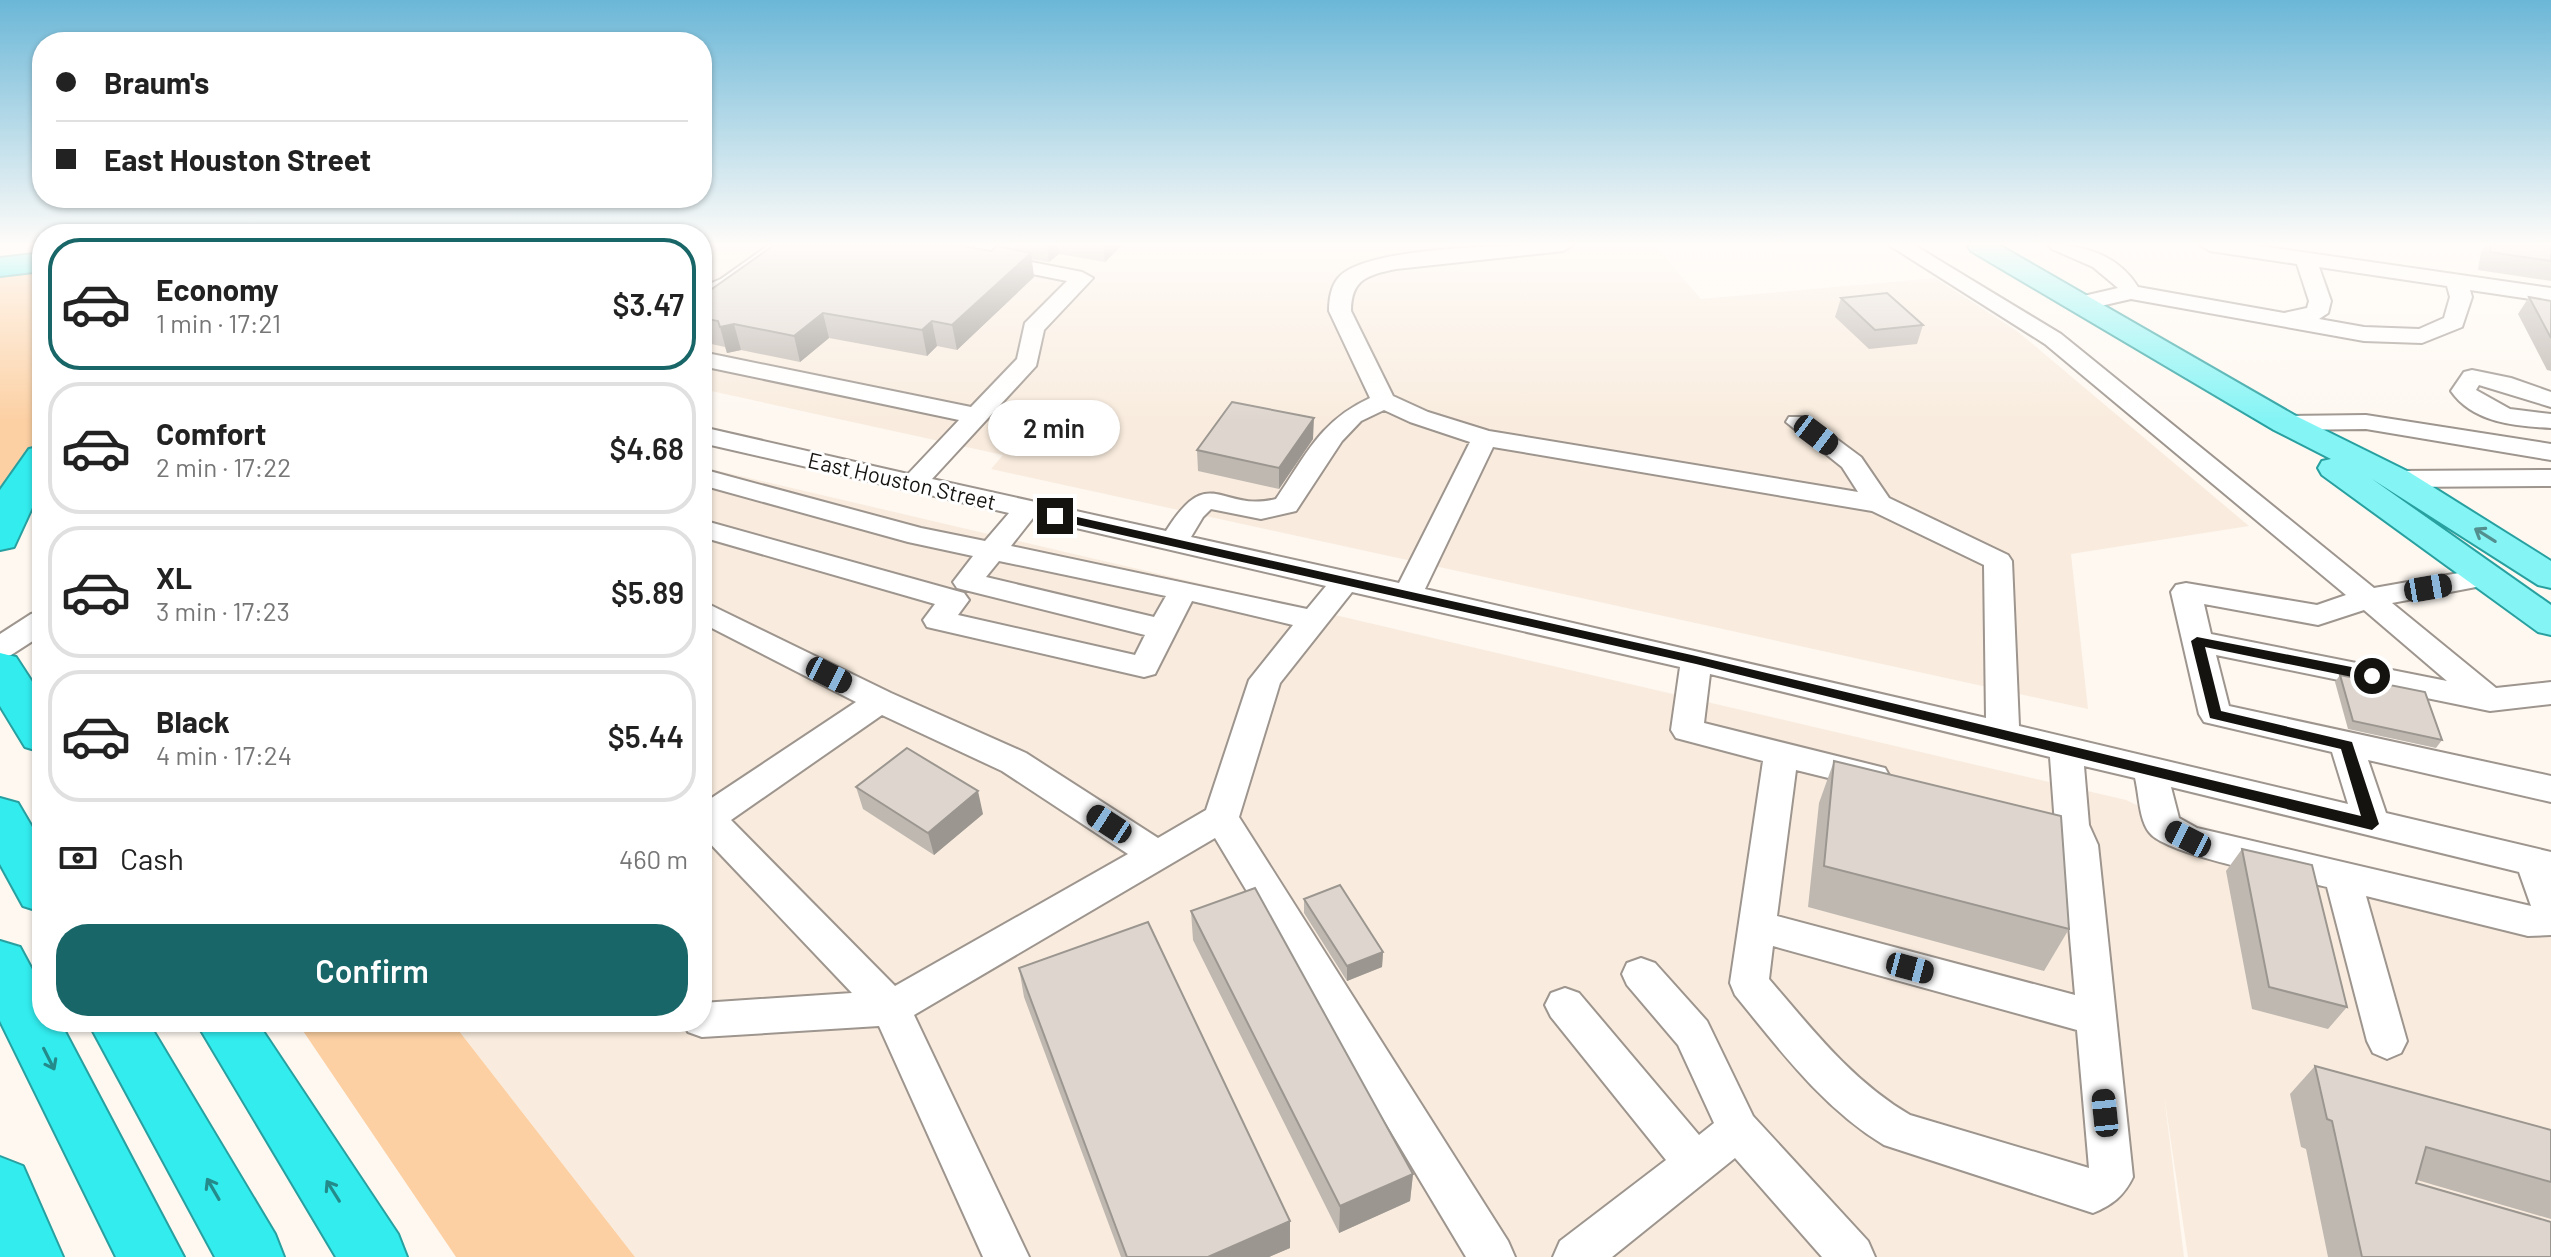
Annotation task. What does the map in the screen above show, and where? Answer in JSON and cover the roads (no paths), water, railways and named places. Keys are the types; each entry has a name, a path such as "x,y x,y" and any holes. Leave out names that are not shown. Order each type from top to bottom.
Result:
{"highway":[{"path":"0,538 15,497 32,472"},
{"path":"0,668 32,719"},
{"path":"0,817 32,873"},
{"path":"0,964 32,1026"},
{"path":"35,1032 151,1257"},
{"path":"123,1032 251,1257"},
{"path":"231,1032 374,1257"},
{"path":"0,1188 30,1257"}],"main road":[{"path":"2084,304 2285,423 2551,601"},
{"path":"2394,494 2551,577"},
{"path":"2394,494 2487,577 2551,623"}],"street":[{"path":"914,483 1028,361 1033,328 1057,304"},
{"path":"1340,304 1340,311 1384,401 1419,417 1485,438 1879,504 1998,561 2003,734"},
{"path":"1995,304 2053,339 2490,700"},
{"path":"2197,304 2364,334 2422,336 2454,322 2459,304"},
{"path":"2284,319 2317,313 2319,304"},
{"path":"712,361 977,416"},
{"path":"2551,400 2503,383 2472,377 2463,391 2481,408 2516,418 2551,421"},
{"path":"1173,543 1192,512 1206,500 1261,511 1286,505 1332,436 1352,416 1384,401"},
{"path":"1798,422 1852,462 1879,504"},
{"path":"2285,423 2366,422 2551,452"},
{"name":"East Houston Street","path":"712,437 1696,660 2542,864"},
{"path":"1408,595 1485,438"},
{"path":"2394,494 2551,478"},
{"path":"712,480 918,536 1313,620"},
{"path":"1026,509 938,620 1144,667 1183,590"},
{"path":"712,530 961,591 1163,629"},
{"path":"2487,577 2368,598 2318,615 2186,592 2215,714 2347,746 2551,789"},
{"path":"712,1019 891,1008 1221,818 1265,680 1345,581"},
{"path":"712,616 880,701 1014,762 1157,855"},
{"path":"0,648 32,627"},
{"path":"2197,641 2490,700 2551,693"},
{"path":"1696,660 1687,730 1899,783"},
{"path":"712,810 880,701"},
{"path":"2347,746 2372,824"},
{"path":"1781,755 1749,983 1809,1053 1874,1118 1899,1131 2093,1192 2111,1177 2080,845 2059,821 2066,749"},
{"path":"2150,770 2163,826 2188,839 2528,921 2551,920"},
{"path":"1221,818 1492,1257"},
{"path":"712,822 891,1008 1006,1257"},
{"path":"2542,864 2551,911"},
{"path":"2342,876 2387,1041"},
{"path":"1756,926 2096,1018"},
{"path":"1641,974 1693,1033 1738,1130 1852,1257"},
{"path":"1565,1005 1696,1164"},
{"path":"1576,1257 1738,1130"}]}
